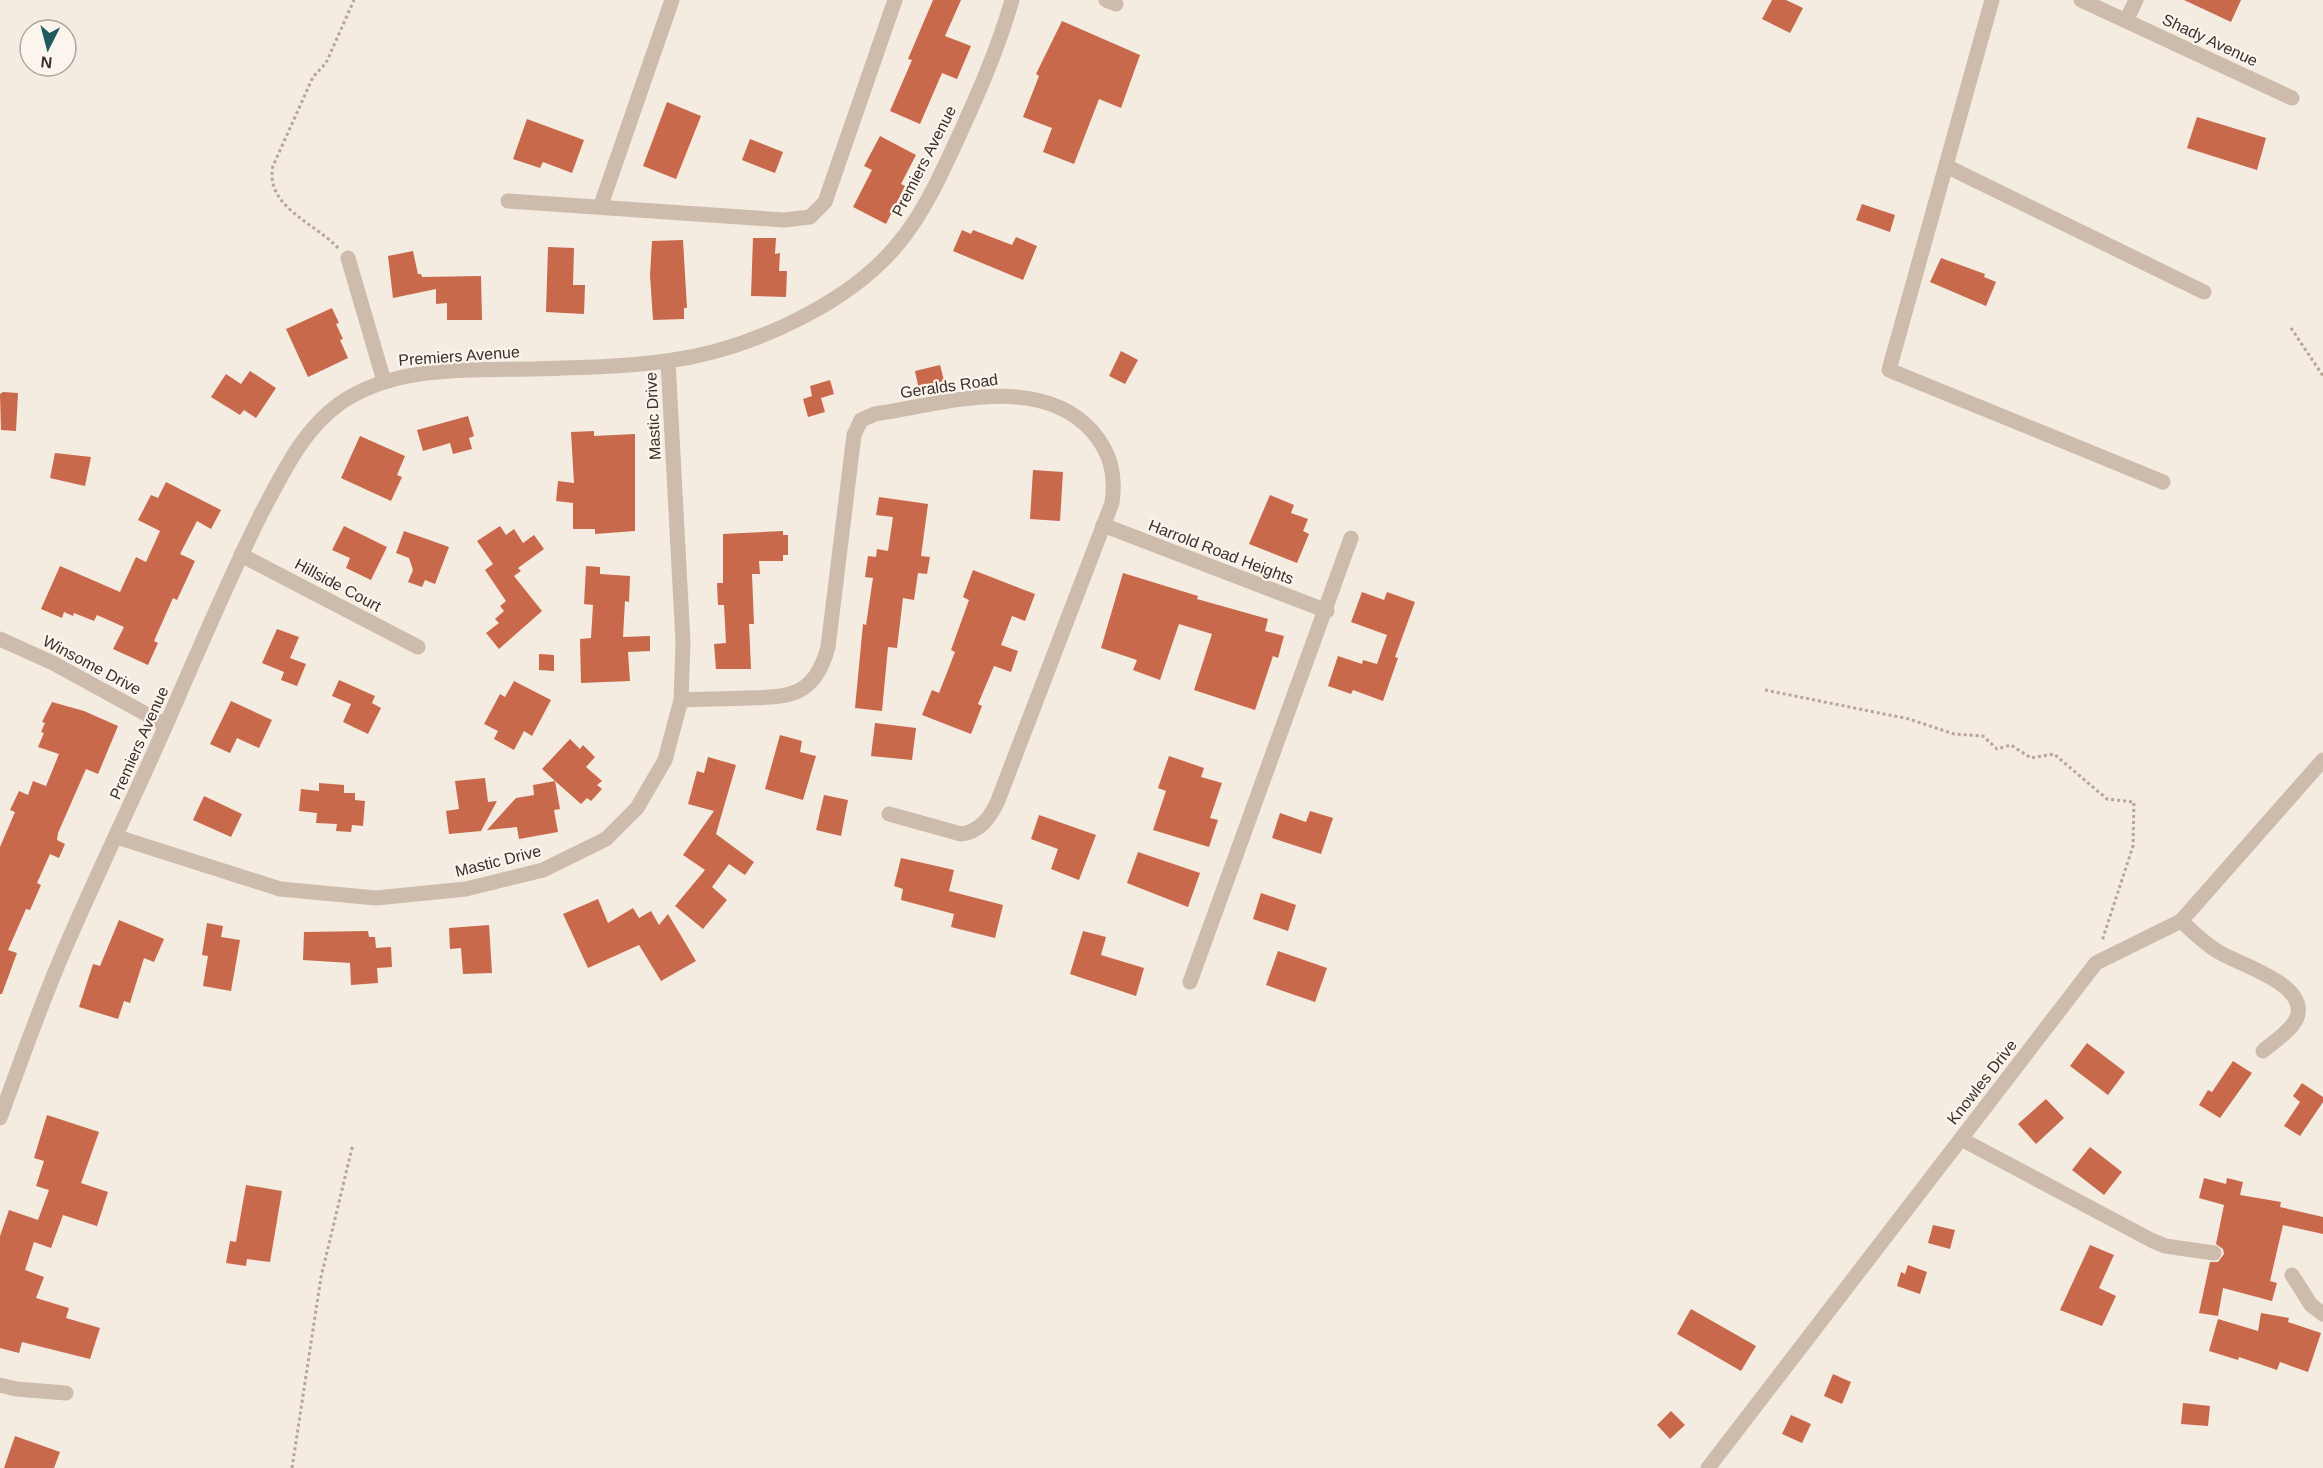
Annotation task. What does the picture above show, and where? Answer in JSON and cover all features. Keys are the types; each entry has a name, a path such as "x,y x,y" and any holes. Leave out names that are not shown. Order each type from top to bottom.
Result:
{"street":[{"path":"601,205 672,0"},
{"path":"508,201 601,205 784,220 810,217 819,211 825,202 895,0"},
{"name":"Premiers Avenue","path":"0,1118 66,946 117,837 241,555 287,464 317,423 338,405 384,381 416,375 668,361 737,344 797,319 850,290 871,273 904,237 938,181 994,56 1012,0"},
{"path":"1992,0 1889,370 2163,482"},
{"name":"Shady Avenue","path":"2081,0 2292,98"},
{"path":"2126,21 2136,0"},
{"path":"1946,166 2204,292"},
{"path":"348,258 384,381"},
{"name":"Mastic Drive","path":"117,837 280,889 376,898 466,890 543,870 606,839 637,808 665,760 681,700 683,642 668,361"},
{"name":"Geralds Road","path":"681,700 783,697 800,691 816,677 828,647 854,435 861,420 866,417 1000,396 1034,398 1059,407 1088,426 1109,455 1114,486 1103,525 990,816 971,833 961,834 889,814"},
{"name":"Harrold Road Heights","path":"1103,525 1327,611"},
{"path":"1190,982 1327,611 1351,538"},
{"name":"Hillside Court","path":"241,555 418,647"},
{"name":"Winsome Drive","path":"0,639 53,663 166,725"},
{"name":"Knowles Drive","path":"1708,1468 2096,963 2181,921 2323,760"},
{"path":"2181,921 2217,951 2275,979 2288,990 2296,1001 2299,1013 2293,1024 2263,1051"},
{"path":"1961,1138 2151,1240 2165,1246 2214,1253"},
{"path":"2292,1275 2311,1305 2323,1314"},
{"path":"0,1384 16,1389 66,1393"}],"path":[{"path":"348,258 325,234 281,201 270,181 273,166 313,77 326,63 354,0"},
{"path":"2291,328 2323,376"},
{"path":"1765,690 1909,720 1954,734 1983,736 1997,749 2011,746 2031,758 2054,754 2107,799 2134,802 2133,846 2115,895 2096,963"},
{"path":"292,1468 321,1278 353,1144"}],"building":[{"path":"933,0 961,0 945,36 971,46 957,79 942,73 920,124 890,111 912,60 908,59"},
{"path":"1772,0 1786,0 1803,8 1790,33 1762,19"},
{"path":"2184,0 2241,0 2231,22"},
{"path":"1062,21 1140,55 1121,108 1099,99 1074,164 1043,152 1052,128 1023,117 1039,76 1036,74"},
{"path":"667,102 701,116 676,179 643,166"},
{"path":"2197,117 2266,138 2257,170 2187,148"},
{"path":"527,119 584,140 572,173 543,162 540,168 513,159"},
{"path":"880,136 916,155 901,184 905,186 886,224 853,207 872,170 864,166"},
{"path":"750,139 783,152 775,173 742,160"},
{"path":"1862,204 1895,215 1890,232 1856,220"},
{"path":"962,230 971,234 973,230 1012,245 1016,237 1037,246 1023,280 953,251"},
{"path":"753,238 776,238 775,254 780,253 779,271 787,271 786,297 751,296"},
{"path":"683,240 687,308 684,308 684,319 653,320 650,275 652,241"},
{"path":"548,247 574,248 573,285 585,285 584,314 546,312"},
{"path":"413,251 418,274 422,277 481,276 482,320 447,320 447,303 436,304 436,289 393,298 388,256"},
{"path":"1941,258 1985,274 1984,277 1996,282 1986,306 1930,282"},
{"path":"332,308 343,339 340,340 348,358 308,377 286,329"},
{"path":"1121,351 1138,360 1125,384 1109,376"},
{"path":"940,365 945,384 919,390 915,371"},
{"path":"250,371 276,388 256,418 244,410 240,415 211,397 226,374 241,384"},
{"path":"830,380 834,394 821,398 825,412 808,417 803,399 812,396 810,386"},
{"path":"3,392 18,393 16,431 1,430 0,394"},
{"path":"468,416 474,436 469,438 472,449 453,454 450,443 423,451 417,430"},
{"path":"594,431 594,436 635,434 635,531 595,534 595,529 573,529 573,503 556,501 558,481 574,483 571,432"},
{"path":"360,436 405,456 397,475 402,477 391,501 341,478"},
{"path":"55,453 91,457 85,486 50,478"},
{"path":"1033,470 1063,472 1060,521 1030,519"},
{"path":"166,482 221,510 211,529 197,521 180,554 195,561 177,600 173,598 154,641 158,643 148,665 113,649 124,627 97,615 94,621 74,613 73,616 64,612 62,618 41,609 60,566 120,592 136,557 146,562 160,531 138,520 151,495 158,498"},
{"path":"1270,495 1294,505 1291,513 1308,519 1303,531 1309,534 1297,563 1249,544"},
{"path":"879,497 928,504 921,556 930,557 927,574 918,573 914,600 903,598 897,648 888,647 882,711 855,708 863,624 866,625 873,578 865,577 868,556 876,557 877,549 888,551 893,517 876,515"},
{"path":"344,526 387,547 371,580 346,568 350,558 332,550"},
{"path":"500,526 506,535 514,529 523,543 534,535 544,549 518,568 521,571 514,576 542,611 499,649 486,633 499,623 495,619 504,611 500,606 506,601 485,570 493,564 477,541"},
{"path":"404,531 449,547 435,584 425,580 422,587 408,582 413,570 409,558 396,553"},
{"path":"783,531 783,535 788,535 788,555 783,555 783,561 759,561 760,574 752,574 754,624 749,624 751,669 716,669 714,644 726,643 724,605 718,605 717,583 723,583 723,534"},
{"path":"586,566 600,567 600,574 630,576 629,602 625,601 623,637 650,636 650,651 628,652 630,681 581,683 580,639 591,638 593,605 584,604"},
{"path":"973,570 1035,594 1025,621 1012,616 1001,645 1018,651 1011,672 994,666 978,704 982,706 971,734 922,715 932,690 939,693 955,652 951,650 969,600 963,597"},
{"path":"1123,573 1198,596 1197,599 1268,619 1265,631 1284,636 1278,658 1273,656 1255,710 1194,690 1212,634 1179,624 1160,680 1133,670 1137,660 1101,648"},
{"path":"1362,592 1384,600 1387,592 1415,602 1395,657 1398,658 1383,701 1353,690 1351,694 1328,686 1338,656 1362,664 1363,660 1377,664 1387,635 1351,622"},
{"path":"277,629 299,637 290,658 306,664 297,686 281,680 284,672 262,663"},
{"path":"539,654 554,655 554,671 539,670"},
{"path":"339,680 375,696 372,703 381,708 368,734 343,722 351,704 332,696"},
{"path":"514,681 551,700 532,736 524,731 514,750 494,739 498,731 484,724 500,694 505,697"},
{"path":"231,701 272,720 259,748 237,738 230,753 210,744"},
{"path":"52,702 84,711 118,726 98,774 86,769 58,833 57,840 65,844 59,858 50,854 37,883 41,885 30,910 26,909 8,950 17,953 2,994 0,994 0,847 15,812 10,810 19,791 28,795 33,781 46,786 59,754 38,747 44,733 41,732 45,723 42,722"},
{"path":"875,723 916,728 912,760 871,756"},
{"path":"780,735 802,741 800,752 816,756 803,800 765,789"},
{"path":"570,739 580,749 583,745 595,757 586,767 602,781 597,785 602,789 591,801 587,798 581,804 542,769"},
{"path":"1169,756 1204,768 1201,777 1222,783 1210,818 1218,820 1209,847 1153,830 1166,791 1158,788"},
{"path":"708,757 736,765 716,834 754,862 745,875 729,864 712,887 727,900 703,929 675,906 705,870 683,855 714,811 688,804 697,771 704,773"},
{"path":"485,778 488,802 497,801 481,831 449,834 446,811 459,809 455,781"},
{"path":"555,781 560,809 554,810 558,832 519,839 517,827 487,830 516,798 534,795 533,785"},
{"path":"319,783 344,785 344,793 355,793 355,800 365,801 363,826 352,825 351,832 336,831 337,824 316,823 317,813 299,811 301,789 319,791"},
{"path":"824,795 848,800 841,836 816,830"},
{"path":"204,796 242,814 231,837 193,820"},
{"path":"1310,811 1333,818 1321,854 1272,838 1280,813 1306,822"},
{"path":"1039,815 1096,835 1079,880 1051,869 1058,849 1031,839"},
{"path":"1138,852 1200,873 1188,907 1127,883"},
{"path":"901,858 954,870 949,891 1003,905 995,938 951,927 954,914 901,900 903,889 894,886"},
{"path":"1261,893 1296,905 1288,931 1253,919"},
{"path":"598,899 608,923 633,908 639,918 651,911 659,925 668,914 696,961 661,981 639,945 588,968 563,914"},
{"path":"119,920 164,939 154,962 144,958 130,1003 124,1001 118,1019 79,1007 93,964 100,966"},
{"path":"207,923 223,926 221,937 240,940 231,991 203,986 208,956 202,955"},
{"path":"489,925 492,973 463,974 461,948 450,949 449,928"},
{"path":"368,931 369,937 375,937 376,948 391,947 392,967 377,968 378,983 351,985 350,963 303,960 304,932"},
{"path":"1083,931 1106,937 1101,955 1144,968 1136,996 1070,974"},
{"path":"1278,951 1327,968 1315,1002 1266,985"},
{"path":"2087,1043 2125,1072 2108,1095 2070,1066"},
{"path":"2233,1061 2252,1073 2220,1118 2199,1105 2208,1090 2212,1092"},
{"path":"2302,1083 2323,1097 2323,1102 2300,1136 2284,1126 2300,1102 2293,1096"},
{"path":"2046,1099 2064,1118 2036,1144 2018,1124"},
{"path":"47,1115 99,1132 81,1183 108,1192 97,1226 63,1215 51,1248 34,1242 25,1270 44,1277 36,1298 69,1308 66,1318 100,1328 90,1359 22,1342 19,1353 0,1348 0,1236 9,1210 38,1220 49,1190 36,1186 44,1161 34,1158"},
{"path":"2090,1147 2122,1172 2104,1195 2072,1170"},
{"path":"2204,1178 2226,1184 2227,1178 2243,1182 2240,1195 2281,1202 2280,1207 2323,1217 2323,1234 2283,1225 2270,1281 2277,1283 2272,1301 2223,1288 2218,1316 2199,1313 2210,1262 2218,1262 2224,1254 2223,1249 2216,1244 2224,1205 2199,1198"},
{"path":"246,1185 282,1191 270,1262 247,1259 246,1266 226,1263 230,1241 236,1242"},
{"path":"1933,1225 1955,1230 1950,1249 1928,1243"},
{"path":"2090,1245 2114,1255 2099,1288 2116,1296 2102,1326 2060,1310"},
{"path":"1908,1265 1927,1272 1920,1294 1897,1286 1901,1272 1905,1274"},
{"path":"1691,1309 1756,1346 1741,1371 1677,1334"},
{"path":"2261,1313 2289,1318 2288,1322 2321,1333 2308,1372 2280,1362 2277,1370 2239,1357 2238,1360 2209,1351 2218,1319 2258,1331"},
{"path":"1833,1374 1851,1382 1842,1404 1824,1396"},
{"path":"2183,1403 2210,1406 2208,1426 2181,1424"},
{"path":"1671,1411 1685,1425 1670,1439 1657,1425"},
{"path":"1791,1415 1811,1424 1802,1443 1782,1434"},
{"path":"15,1436 60,1452 54,1468 4,1468"}]}
